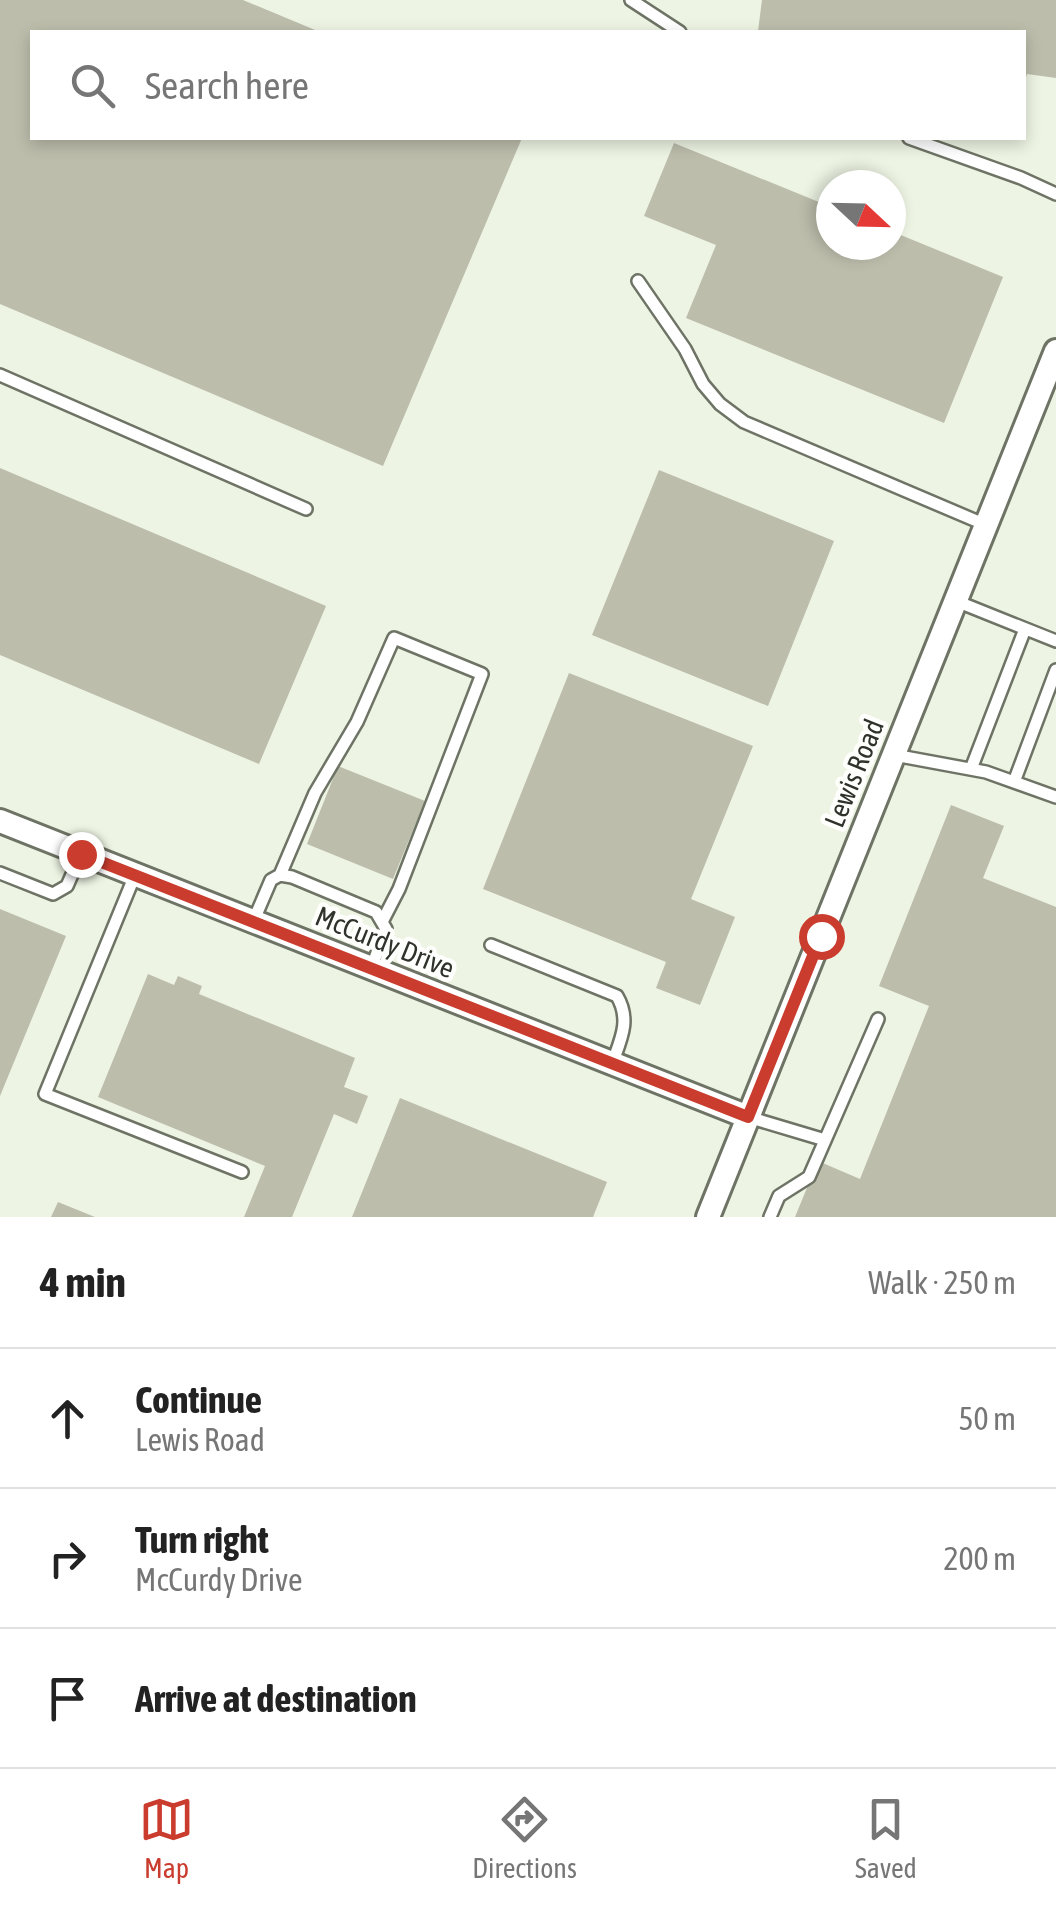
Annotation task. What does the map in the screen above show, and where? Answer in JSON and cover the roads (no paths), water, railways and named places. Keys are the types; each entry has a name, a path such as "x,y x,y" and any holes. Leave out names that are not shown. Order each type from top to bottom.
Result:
{"street":[{"name":"Lewis Road","path":"708,1217 1055,358"},
{"name":"McCurdy Drive","path":"0,822 748,1117"}],"lane":[{"path":"631,0 677,30"},
{"path":"915,140 1056,194"},
{"path":"638,280 686,349 703,384 720,404 744,422 986,525"},
{"path":"0,375 306,509"},
{"path":"956,601 1056,641"},
{"path":"971,769 1025,629"},
{"path":"253,922 272,880 280,875 315,794 357,722 394,638 482,674 399,889 382,920"},
{"path":"1014,782 1056,670"},
{"path":"894,754 971,769 1056,797"},
{"path":"0,873 53,894 67,886 81,854"},
{"path":"135,875 45,1094 242,1172"},
{"path":"280,875 376,912 386,929 372,969"},
{"path":"491,946 616,996 624,1009 626,1025 612,1064"},
{"path":"770,1217 779,1196 809,1177 878,1019"},
{"path":"748,1117 825,1140"}]}
